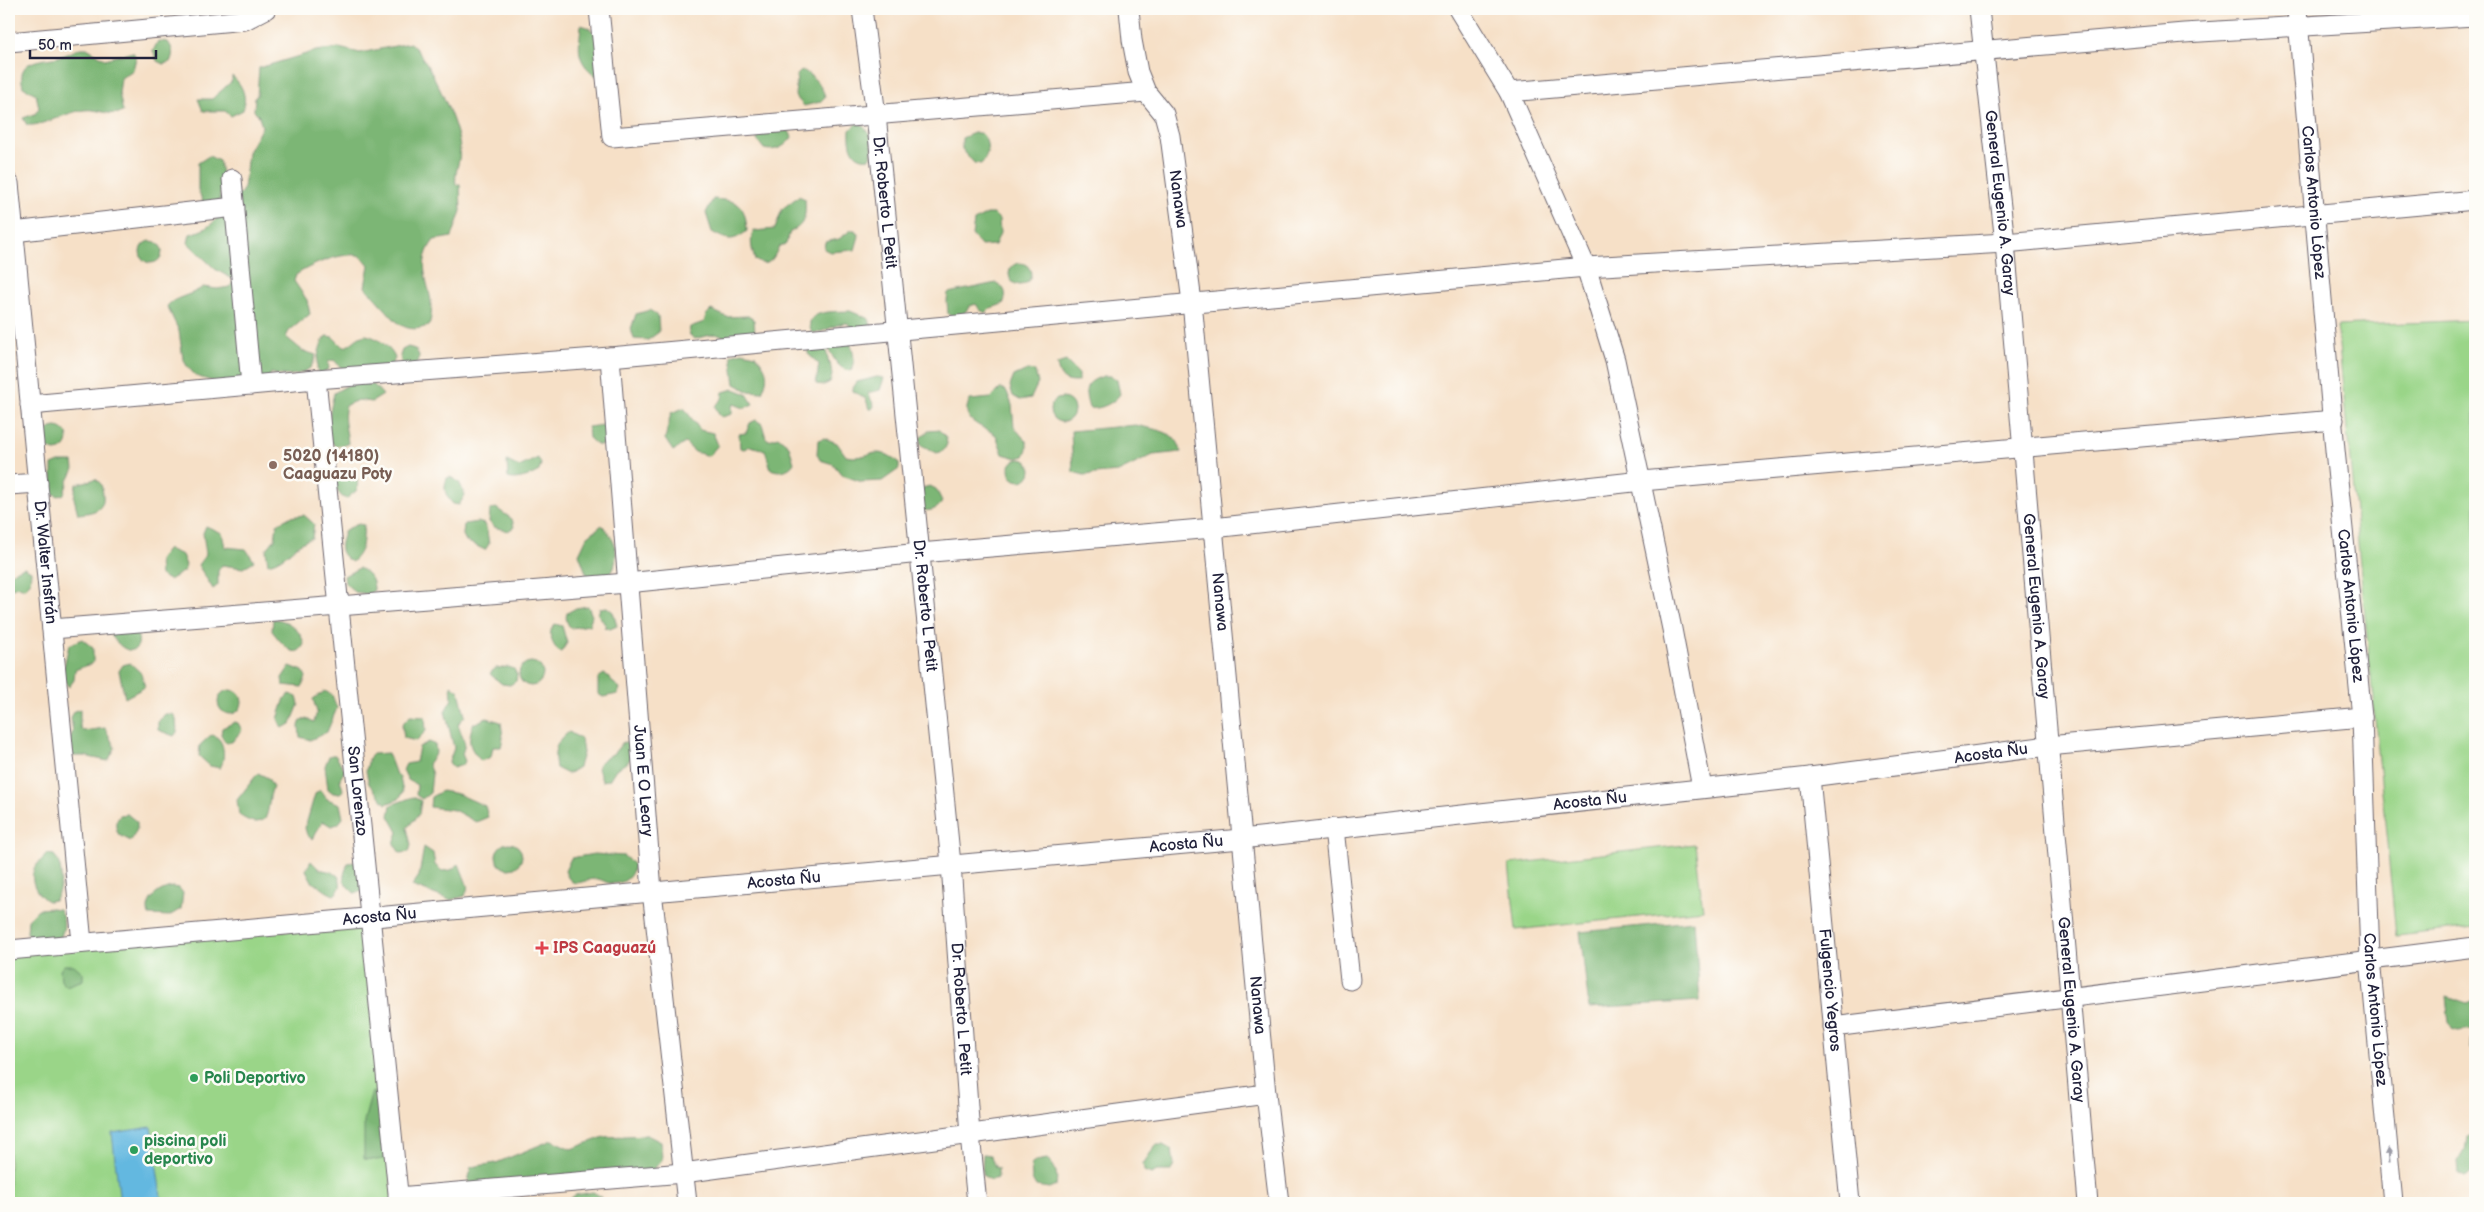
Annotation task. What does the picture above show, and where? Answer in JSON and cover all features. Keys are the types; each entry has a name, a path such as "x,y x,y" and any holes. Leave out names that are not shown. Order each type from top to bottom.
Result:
{"street":[{"path":"9,42 246,20 266,9"},
{"path":"598,9 612,137 1146,92"},
{"name":"Dr. Roberto L Petit","path":"862,9 876,115 951,864 970,1135 977,1203"},
{"name":"Nanawa","path":"1129,9 1138,72 1146,92 1164,114 1170,136 1192,302 1241,839 1266,1094 1279,1203"},
{"path":"1458,9 1509,92 1586,267 1615,360 1642,481 1702,788"},
{"name":"General Eugenio A. Garay","path":"1979,9 2005,243 2088,1203"},
{"name":"Carlos Antonio López","path":"2298,9 2362,717 2370,959 2393,1203"},
{"path":"1509,92 1983,49 2184,33 2300,28 2475,16"},
{"path":"232,178 251,385"},
{"name":"Dr. Walter Insfrán","path":"9,182 13,232 14,286 38,482 82,943"},
{"path":"30,405 316,379 610,357 1586,267 2005,243 2475,200"},
{"path":"13,232 235,207"},
{"name":"Juan E O Leary","path":"610,357 652,891 687,1203"},
{"name":"San Lorenzo","path":"316,379 398,1200"},
{"path":"52,629 627,583 920,553 1213,528 1642,481 2334,420"},
{"path":"9,485 38,482"},
{"name":"Acosta Ñu","path":"9,950 1241,839 1810,777 2048,746 2362,717"},
{"name":"Fulgencio Yegros","path":"1810,777 1850,1203"},
{"path":"1334,828 1350,980"},
{"path":"1832,1027 2475,947"},
{"path":"398,1200 683,1173 1266,1094"}],"green space":[{"path":"581,25 589,28 598,39 601,54 596,76 581,59 579,47"},
{"path":"158,41 168,42 170,45 172,56 170,62 163,64 157,61 153,51"},
{"path":"410,43 425,62 442,93 455,126 460,150 456,185 460,185 461,211 452,237 434,240 427,251 425,262 431,302 429,325 412,329 396,321 365,287 369,265 367,262 357,255 342,256 325,260 309,267 296,275 294,281 307,300 310,314 289,331 286,337 303,351 316,355 311,367 303,372 292,375 271,373 265,390 256,394 235,396 224,385 196,376 183,359 179,331 167,306 174,300 203,287 217,289 230,287 234,280 215,269 188,243 190,234 209,226 217,218 220,198 240,194 244,188 248,152 262,127 259,116 254,111 259,68 316,51 339,48 360,53"},
{"path":"80,48 87,48 105,59 133,52 136,58 133,70 121,78 119,93 123,112 113,114 84,110 40,124 27,125 23,118 35,114 39,108 36,94 23,87 23,71 26,66 37,61 63,56"},
{"path":"802,70 810,75 822,89 825,97 820,102 804,106 795,96 797,75"},
{"path":"232,76 239,83 243,92 245,100 243,110 231,116 225,111 203,111 198,99 212,99 232,81"},
{"path":"857,123 865,128 871,137 872,153 870,158 859,157 851,146 850,130"},
{"path":"789,131 792,137 783,146 776,149 764,149 757,140 758,133"},
{"path":"974,133 981,133 987,144 986,157 981,164 974,163 962,149 962,138"},
{"path":"209,156 219,161 222,172 222,186 218,202 203,202 198,190 198,163"},
{"path":"799,196 805,199 805,214 802,222 790,232 786,244 779,246 770,261 764,263 755,260 751,241 754,231 775,229 782,209"},
{"path":"713,199 729,201 739,205 744,214 747,231 734,239 726,239 712,232 706,213"},
{"path":"987,214 994,214 999,219 1000,233 995,245 981,246 972,235 974,221"},
{"path":"851,230 855,230 859,236 855,250 830,252 824,249 825,242 839,239"},
{"path":"151,241 159,244 162,252 159,260 151,263 143,260 140,252 143,244"},
{"path":"1020,263 1028,266 1031,274 1028,282 1020,285 1012,282 1009,274 1012,266"},
{"path":"996,283 1005,291 1003,304 991,308 986,313 980,310 976,304 970,306 961,317 954,319 948,314 948,293"},
{"path":"650,310 658,316 659,332 648,340 634,339 631,329 636,314"},
{"path":"711,310 727,317 748,316 754,320 755,334 751,340 736,340 715,334 694,339 689,334 690,327 704,322 706,315"},
{"path":"850,311 869,319 871,326 851,329 848,323 843,323 812,333 810,325 811,320 815,316 828,312"},
{"path":"2475,320 2475,927 2396,936 2337,326"},
{"path":"366,335 384,344 390,350 395,358 392,365 344,371 334,360 328,362 329,369 318,375 318,355 321,344 326,336 333,337 343,347"},
{"path":"848,338 854,358 851,371 839,365 827,346"},
{"path":"822,345 826,350 829,364 830,362 832,375 830,382 824,385 816,384 819,364 808,354 808,347"},
{"path":"408,347 415,349 419,355 418,362 414,367 402,364 400,356 402,350"},
{"path":"742,352 756,355 765,368 767,377 762,392 748,391 735,384 731,355"},
{"path":"1066,361 1079,374 1079,380 1076,382 1065,380 1060,375 1057,364"},
{"path":"1027,370 1035,371 1038,383 1031,398 1020,400 1013,396 1010,386 1014,376"},
{"path":"1104,376 1111,376 1117,380 1120,394 1106,405 1098,408 1089,408 1086,395 1087,387 1089,383"},
{"path":"877,377 884,378 880,390 868,393 874,406 872,409 869,409 866,399 853,391 853,388 857,382"},
{"path":"361,383 374,385 383,395 372,402 358,400 346,405 345,420 348,444 335,446 325,435 334,393 346,386"},
{"path":"1001,388 1007,392 1012,405 1014,427 1027,442 1024,456 1017,458 1003,454 996,435 979,426 967,413 970,400 991,398"},
{"path":"734,389 747,394 753,404 744,408 734,404 732,406 732,414 722,417 715,406 722,399 723,392"},
{"path":"1062,398 1071,401 1074,410 1071,419 1062,422 1053,419 1050,410 1053,401"},
{"path":"684,408 700,430 713,433 718,445 709,456 695,452 685,443 673,451 665,439 671,413"},
{"path":"756,420 762,424 766,438 769,440 778,437 789,446 794,463 789,468 780,471 771,469 765,450 750,446 744,449 740,448 739,434 746,433 750,423"},
{"path":"1136,425 1170,435 1179,445 1181,452 1153,455 1118,472 1084,475 1073,472 1071,431"},
{"path":"606,426 610,442 607,445 597,445 589,438 588,427"},
{"path":"56,427 65,430 68,439 65,448 56,451 47,448 44,439 47,430"},
{"path":"939,430 946,437 947,444 944,450 937,453 921,445 920,438 928,431"},
{"path":"824,438 837,443 846,456 854,457 877,453 890,456 899,462 899,469 882,481 862,482 842,475 833,464 820,460 817,454 818,440"},
{"path":"538,458 541,464 539,471 524,478 508,478 507,461 519,467"},
{"path":"1020,459 1028,462 1031,470 1028,478 1020,481 1012,478 1009,470 1012,462"},
{"path":"59,462 73,462 74,469 64,494 58,496 52,493 52,465"},
{"path":"346,470 355,475 358,483 357,490 346,499 338,492 333,476 339,471"},
{"path":"450,477 459,482 465,495 459,505 453,504 448,498 445,489 447,478"},
{"path":"96,479 101,484 103,492 100,507 92,512 78,514 74,498 76,484"},
{"path":"930,486 936,489 942,501 941,504 928,511 922,510 922,488"},
{"path":"496,508 512,519 514,527 508,531 494,527 489,522 490,510"},
{"path":"304,515 314,524 312,538 299,544 281,559 268,564 266,550 275,539 277,524 290,517"},
{"path":"478,522 484,524 487,531 489,544 485,550 466,541 463,535 464,524"},
{"path":"358,524 364,525 362,545 352,562 341,552 341,544 345,530"},
{"path":"602,525 614,543 616,550 615,563 609,577 588,578 579,554 587,537"},
{"path":"206,526 222,533 225,547 246,549 254,561 243,568 222,565 218,571 218,585 213,589 198,565 206,554 203,533"},
{"path":"168,549 182,555 186,565 184,571 169,580 160,575 159,560"},
{"path":"24,567 31,571 30,583 25,588 18,586 9,589 9,574"},
{"path":"359,568 366,572 372,580 374,590 369,594 355,592 345,583 344,576"},
{"path":"588,606 592,616 589,625 571,628 568,625 567,613 576,608"},
{"path":"607,607 613,612 617,626 610,629 604,627 606,626 598,614 600,608"},
{"path":"273,619 288,623 297,630 304,644 300,650 292,651 283,644 272,631"},
{"path":"555,624 562,626 567,643 561,652 558,651 551,638 552,627"},
{"path":"131,629 136,633 138,639 136,648 132,650 119,645 111,635 117,630"},
{"path":"82,639 93,648 93,663 75,670 74,680 69,687 61,677 69,645"},
{"path":"531,662 539,666 543,674 539,682 531,686 523,682 519,674 523,666"},
{"path":"130,663 141,673 145,687 125,698 119,671 123,665"},
{"path":"290,666 303,671 306,677 302,687 283,685 282,678"},
{"path":"508,667 514,669 517,675 516,681 510,685 502,684 490,673 496,668"},
{"path":"604,674 610,677 611,681 620,688 618,694 603,697 598,694 598,678"},
{"path":"451,685 459,691 465,716 458,724 465,744 462,754 465,761 463,765 453,768 449,762 454,748 445,711 452,699"},
{"path":"230,690 239,693 242,702 239,711 230,714 221,711 218,702 221,693"},
{"path":"325,691 332,695 337,708 327,732 310,740 300,737 299,726 301,720 308,719 314,722 317,712 313,699"},
{"path":"290,694 297,697 299,704 291,724 282,728 278,719 285,698"},
{"path":"80,709 80,727 83,731 105,728 115,748 108,761 84,756 72,756 70,738 73,732 71,718 74,711"},
{"path":"165,714 173,714 176,719 177,732 174,736 158,730 158,722"},
{"path":"410,716 425,717 426,731 416,741 404,738 402,724"},
{"path":"487,718 501,722 503,738 501,747 493,747 491,757 481,761 470,744 470,736 473,724"},
{"path":"235,722 238,723 242,730 232,742 225,742 221,735 222,728"},
{"path":"569,732 581,739 583,753 579,767 568,774 556,768 555,752 558,744"},
{"path":"211,735 216,736 222,744 223,759 220,768 210,766 199,756 200,745"},
{"path":"429,742 435,745 436,753 428,764 432,774 430,793 422,799 416,795 417,785 408,780 403,770 406,764 416,762 419,747"},
{"path":"623,742 630,743 632,756 628,762 616,769 609,780 602,781 598,768 600,762 614,753"},
{"path":"388,753 395,772 400,778 403,792 399,799 386,804 369,784 366,771 369,758 373,754"},
{"path":"335,755 345,770 340,779 343,790 340,794 333,793 328,789 325,766 329,756"},
{"path":"258,773 268,778 273,787 265,819 255,822 239,815 237,800"},
{"path":"320,790 327,799 340,804 343,818 338,824 331,826 323,821 312,839 307,835 305,828 315,794"},
{"path":"442,791 458,794 485,806 488,817 476,822 454,810 430,807 431,797"},
{"path":"413,797 421,801 419,814 407,828 411,845 409,852 400,853 394,844 398,832 389,816 391,805"},
{"path":"127,814 137,822 137,829 131,841 119,835 116,827 116,822 120,815"},
{"path":"509,843 518,847 522,856 518,865 509,869 500,865 496,856 500,847"},
{"path":"1695,844 1703,910 1516,930 1509,864"},
{"path":"424,847 433,853 435,865 442,871 451,870 459,864 468,887 465,896 450,900 412,886 419,876"},
{"path":"47,854 54,855 61,871 61,884 57,895 54,900 48,901 37,891 33,881 33,871"},
{"path":"594,854 624,856 634,865 633,870 626,880 619,883 609,883 596,879 577,883 571,881 565,871 571,858"},
{"path":"311,861 319,869 332,872 338,876 340,886 334,895 313,883 306,870"},
{"path":"354,862 361,866 364,891 354,893 345,882 344,877 348,863"},
{"path":"172,887 179,888 183,893 181,909 169,916 149,915 149,905 154,896 162,890"},
{"path":"38,909 59,909 63,918 64,926 58,941 49,942 33,939 27,933 28,919"},
{"path":"1694,921 1700,1001 1589,1008 1580,932"},
{"name":"Poli Deportivo","path":"362,925 393,1203 9,1203 9,952"},
{"path":"64,965 74,965 83,973 83,980 66,986 61,981 60,970"},
{"path":"2446,996 2467,1003 2475,1000 2475,1051 2471,1049 2472,1029 2458,1031 2452,1029 2449,1023"},
{"path":"372,1092 381,1096 388,1158 377,1160 364,1159 364,1121"},
{"path":"2474,1134 2475,1171 2464,1178 2458,1175 2457,1161 2466,1151 2468,1138"},
{"path":"647,1135 661,1142 662,1160 650,1173 468,1184 471,1167 496,1163 552,1140 571,1149 604,1137"},
{"path":"1156,1145 1163,1145 1172,1150 1174,1164 1171,1171 1157,1171 1151,1174 1144,1171 1143,1164"},
{"path":"983,1154 990,1155 995,1167 998,1168 998,1178 991,1180 982,1175"},
{"path":"1047,1159 1056,1171 1056,1185 1049,1188 1036,1186 1032,1179 1031,1165 1036,1161"},
{"path":"593,1192 600,1196 603,1203 566,1202 575,1195"}],"water":[{"name":"piscina poli deportivo","path":"151,1127 162,1203 120,1203 112,1133"}],"place":[{"name":"5020 (14180) Caaguazu Poty","path":"273,465"},
{"name":"IPS Caaguazú","path":"542,948"},
{"name":"Poli Deportivo","path":"194,1078"},
{"name":"piscina poli deportivo","path":"134,1150"}]}
